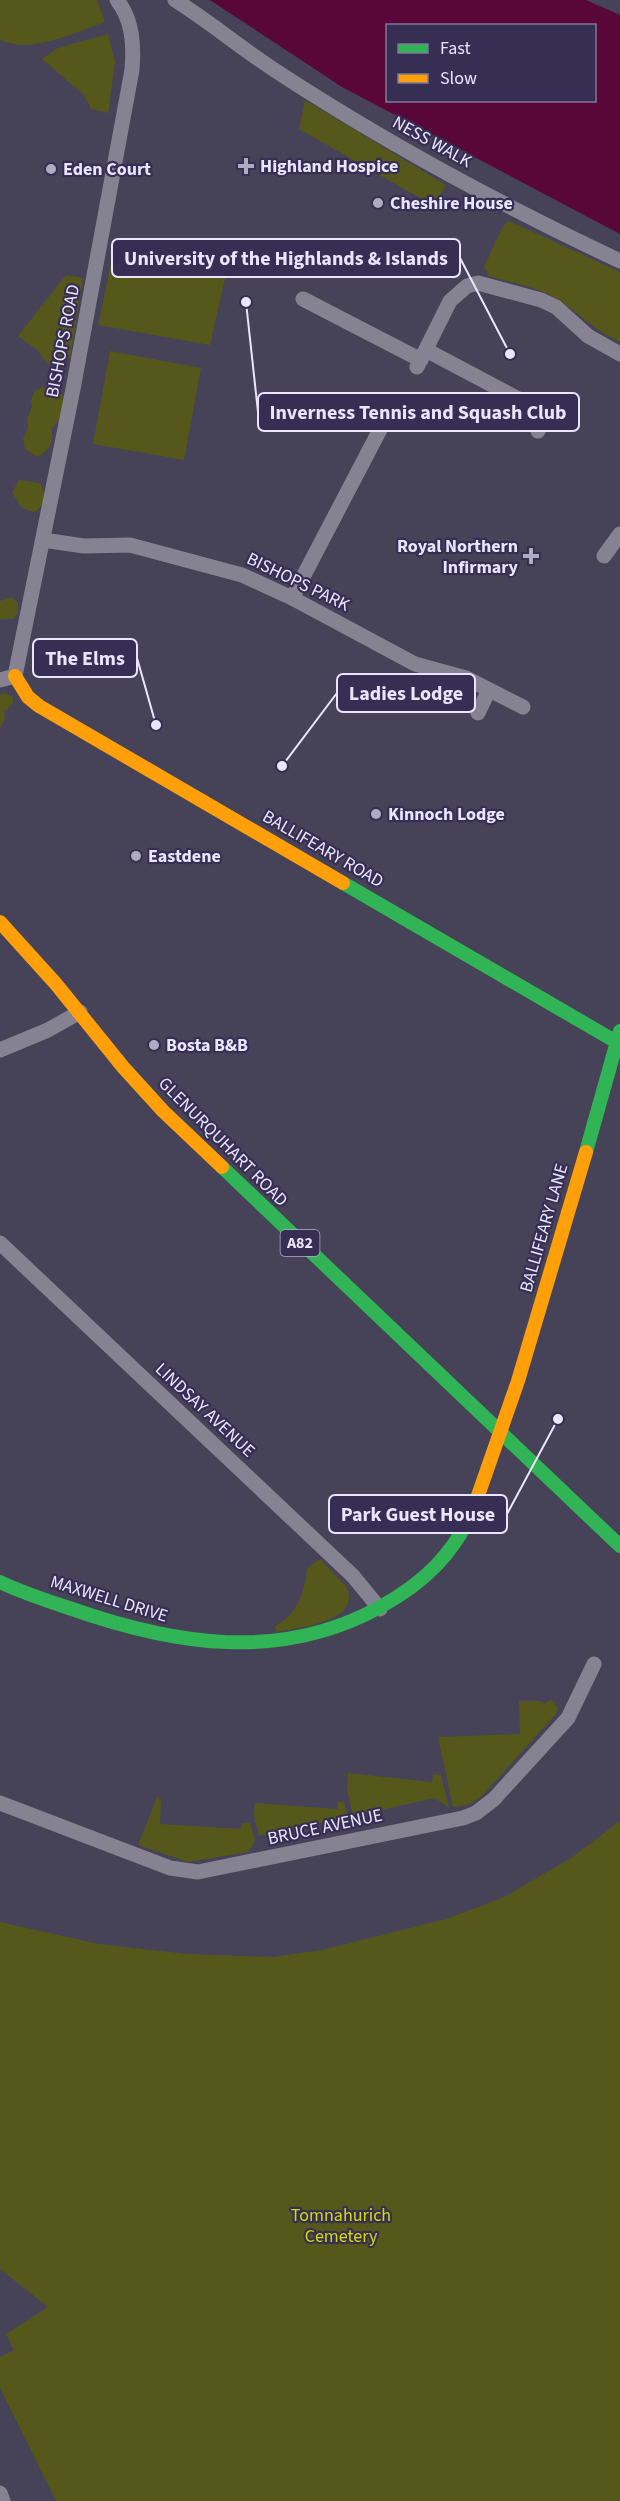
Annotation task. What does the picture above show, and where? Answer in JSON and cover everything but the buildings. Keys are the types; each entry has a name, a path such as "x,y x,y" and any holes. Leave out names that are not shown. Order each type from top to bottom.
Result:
{"main road":[{"name":"BALLIFEARY ROAD","path":"8,678 39,705 619,1039"},
{"name":"GLENURQUHART ROAD","path":"0,922 81,1012 123,1067 163,1112 620,1546"},
{"name":"BALLIFEARY LANE","path":"501,1434 619,1039"},
{"name":"MAXWELL DRIVE","path":"0,1582 87,1615 182,1640 214,1643 267,1642 302,1638 340,1628 380,1609 411,1588 445,1558 466,1525 501,1434"}],"street":[{"name":"NESS WALK","path":"176,0 275,71 390,142 508,207 620,261"},
{"name":"BISHOPS ROAD","path":"8,678 43,540 105,226 132,70 134,47 122,2"},
{"path":"421,359 450,301 466,286 478,283 541,300 556,307 588,336 620,354"},
{"path":"303,299 421,359 547,414 538,431"},
{"path":"292,598 385,420"},
{"path":"604,556 620,534"},
{"name":"BISHOPS PARK","path":"43,540 84,546 130,545 242,575 292,598 415,664 466,678 523,707"},
{"path":"478,713 489,690"},
{"path":"0,1050 48,1030 81,1012"},
{"name":"LINDSAY AVENUE","path":"0,1243 353,1576 380,1609"},
{"name":"BRUCE AVENUE","path":"0,1803 170,1868 198,1872 463,1818 476,1813 494,1799 568,1718 594,1664"},
{"path":"0,2493 3,2501"}],"green space":[{"path":"0,0 97,0 105,22 53,40 26,45 13,44 0,40"},
{"path":"108,34 115,62 108,113 91,109 84,95 42,59 58,48"},
{"path":"305,100 446,185 434,206 299,129"},
{"path":"509,221 620,272 620,342 559,300 534,289 489,276 484,267 503,226"},
{"path":"115,245 228,265 210,345 98,325"},
{"path":"66,275 83,278 70,358 64,357 59,363 50,364 43,359 39,351 18,336"},
{"path":"110,351 201,368 184,460 93,444"},
{"path":"42,387 59,392 65,397 63,416 51,429 50,446 37,457 25,449 23,439 28,427 27,419 32,407 31,400 34,392"},
{"path":"19,480 40,483 44,491 44,500 37,510 33,512 22,508 12,493"},
{"path":"11,597 18,603 18,612 14,619 0,619 0,601"},
{"path":"5,693 13,697 13,703 4,712 5,718 0,728 0,694"},
{"path":"320,1559 346,1586 349,1598 346,1607 338,1615 326,1621 276,1632 275,1626 290,1615 299,1602 307,1568"},
{"path":"551,1699 558,1708 556,1714 482,1796 468,1805 453,1807 438,1737 520,1734 519,1701 541,1701 544,1704"},
{"path":"348,1773 432,1782 433,1774 441,1775 449,1808 435,1798 353,1816 347,1789"},
{"path":"157,1797 161,1799 160,1824 241,1829 242,1823 250,1823 255,1840 248,1852 188,1862 138,1845"},
{"path":"338,1802 344,1802 348,1817 259,1836 254,1817 255,1803 337,1809"},
{"name":"Tomnahurich Cemetery","path":"620,1821 620,2501 56,2501 0,2388 0,2357 14,2350 6,2334 48,2307 0,2269 0,1922 99,1944 188,1954 272,1957 322,1950 446,1919 504,1897 571,1858"}],"shaded area":[{"path":"210,0 586,0 620,15 620,234 342,87"}],"traffic: fast":[{"path":"343,883 620,1044"},
{"path":"586,1152 620,1031"},
{"path":"222,1167 620,1546"},
{"path":"0,1582 36,1597 111,1622 189,1639 228,1642 266,1641 305,1636 343,1624 380,1607 411,1588 448,1553 474,1507"}],"traffic: slow":[{"path":"15,676 28,697 39,706 343,883"},
{"path":"0,922 56,984 123,1067 163,1111 222,1167"},
{"path":"474,1507 518,1381 586,1152"}],"place":[{"name":"Highland Hospice","path":"246,166"},
{"name":"Eden Court","path":"51,169"},
{"name":"Cheshire House","path":"378,203"},
{"name":"Inverness Tennis and Squash Club","path":"246,302"},
{"name":"University of the Highlands & Islands","path":"510,354"},
{"name":"Royal Northern Infirmary","path":"531,556"},
{"name":"The Elms","path":"156,725"},
{"name":"Ladies Lodge","path":"282,766"},
{"name":"Kinnoch Lodge","path":"376,814"},
{"name":"Eastdene","path":"136,856"},
{"name":"Bosta B&B","path":"154,1045"},
{"name":"Park Guest House","path":"558,1419"}]}
